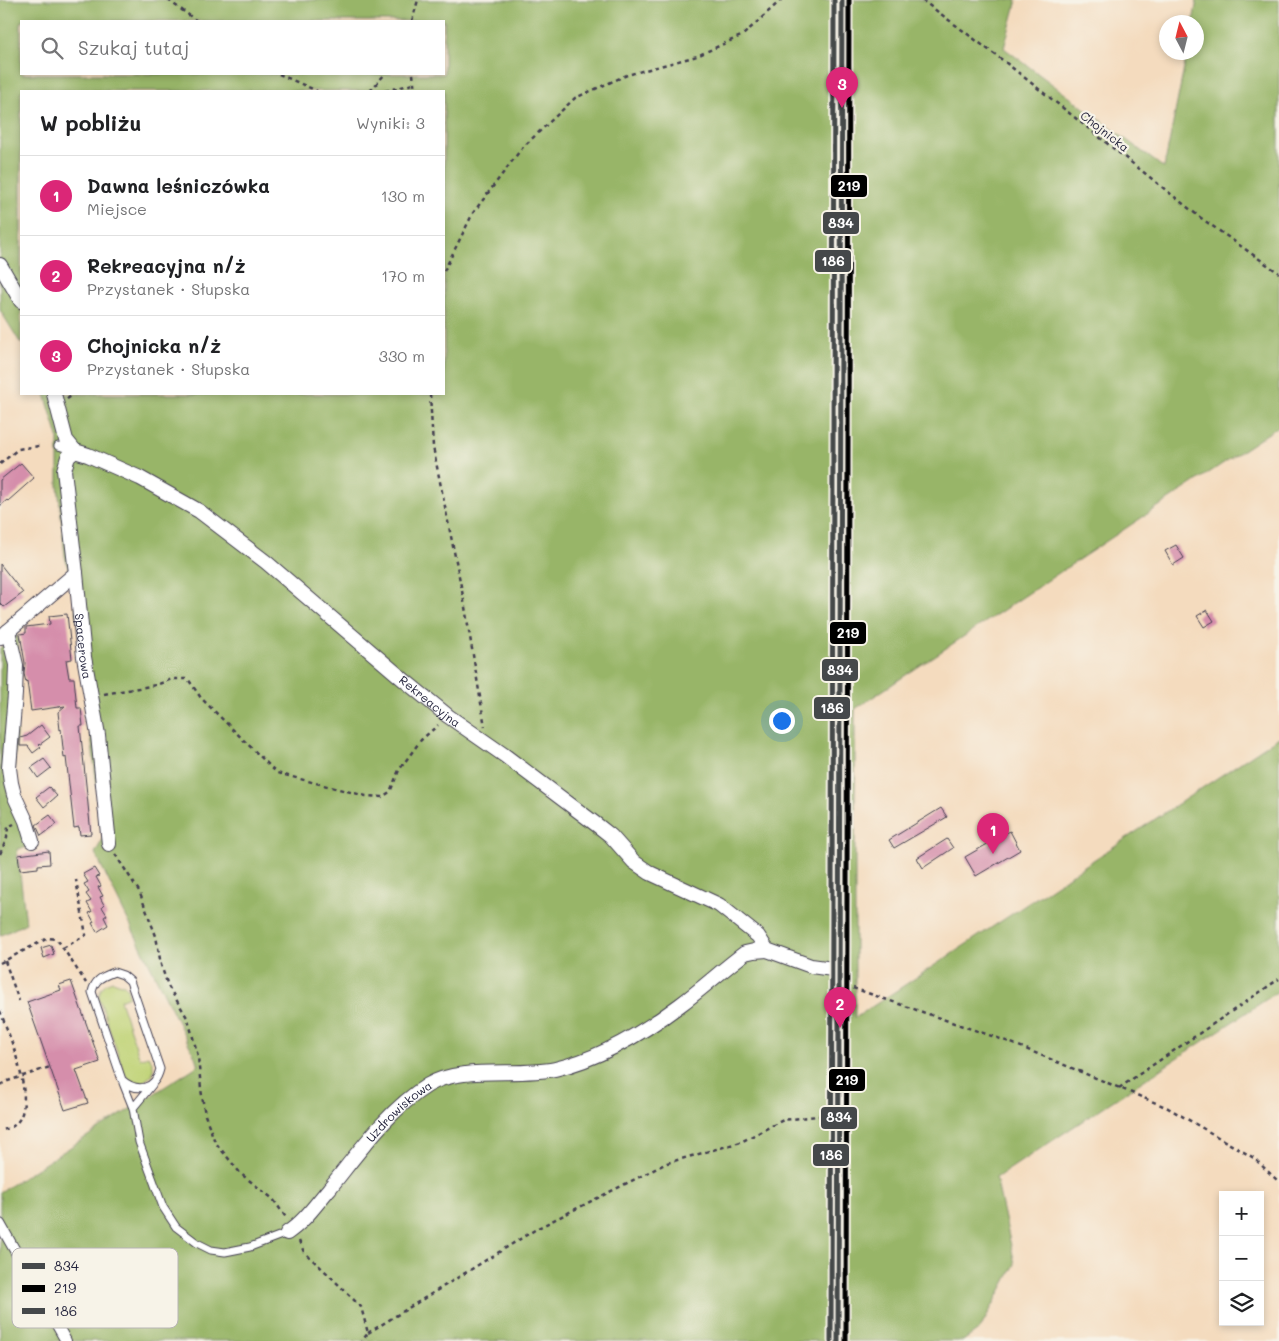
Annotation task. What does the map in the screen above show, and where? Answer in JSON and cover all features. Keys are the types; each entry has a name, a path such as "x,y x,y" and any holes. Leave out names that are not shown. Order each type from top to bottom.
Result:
{"street":[{"path":"838,1341 839,1113 843,978 842,0"},
{"path":"0,265 20,299"},
{"path":"54,395 66,440 75,451"},
{"name":"Rekreacyjna","path":"75,451 140,478 199,511 266,562 448,716 488,743 597,824 611,836 634,862 650,874 719,905 758,936 768,950 843,978"},
{"name":"Spacerowa","path":"75,451 68,458 64,470 84,656 98,735 109,844"},
{"path":"32,841 14,795 9,768 16,666 4,634 76,573"},
{"name":"Uzdrowiskowa","path":"291,1231 308,1214 384,1124 427,1086 437,1081 465,1075 534,1072 556,1068 589,1057 634,1035 668,1014 745,953 768,950"},
{"path":"0,1224 14,1248"},
{"path":"59,1328 66,1341"}],"lane":[{"path":"58,446 75,451"},
{"path":"92,992 94,984 99,978 114,972 123,975 130,981 160,1070 158,1077 133,1108"},
{"name":"Uzdrowiskowa","path":"92,992 133,1108 143,1151 163,1207 176,1227 211,1250 225,1252 250,1248 291,1231"},
{"path":"122,1080 129,1087 138,1089 153,1084"}],"path":[{"path":"168,0 196,20"},
{"path":"412,20 418,0"},
{"path":"445,269 473,213 516,155 575,98 627,75 697,56 735,39 743,35 781,0"},
{"name":"Chojnicka","path":"922,0 1005,62 1201,218 1279,273"},
{"path":"281,75 315,90"},
{"path":"371,90 384,75"},
{"path":"413,75 415,90"},
{"path":"389,90 413,84"},
{"path":"430,395 433,447 464,601 488,743"},
{"path":"0,464 18,449 39,446"},
{"path":"90,696 156,685 172,679 188,678 201,698 277,773 366,796 382,797 390,792 399,770 421,740 448,716"},
{"path":"0,854 7,838 8,827 25,819"},
{"path":"109,844 139,891 156,936 161,965 168,986 188,1019 198,1056 205,1115 215,1142 241,1174 273,1200 304,1252 361,1307 368,1333"},
{"path":"63,948 86,935 76,880"},
{"path":"0,963 48,938 55,939 92,992"},
{"path":"5,961 19,1001"},
{"path":"843,978 1008,1042 1168,1108 1254,1158 1279,1182"},
{"path":"1119,1088 1279,979"},
{"path":"0,1011 16,1054 24,1101 23,1112 16,1125 9,1129 0,1130"},
{"path":"0,1085 50,1067"},
{"path":"362,1341 368,1333 538,1228 667,1163 741,1142 783,1120 839,1113"}],"green space":[{"path":"0,0 1017,0 1004,48 1164,168 1186,60 1204,60 1204,15 1194,15 1197,0 1279,0 1279,426 855,709 855,1018 1279,737 1279,991 996,1178 1015,1264 980,1329 963,1341 0,1341 0,1192 199,1065 95,853 103,839 73,583 65,557 58,485 58,437 45,395 445,395 445,90 20,90 20,342 0,310"},
{"path":"17,635 20,666 14,770 15,788 38,846 17,849 26,923 0,936 0,648"},
{"path":"113,981 127,988 129,996 120,1000 140,1059 148,1056 152,1063 152,1075 142,1083 132,1081 125,1075 99,998 103,987"}],"building":[{"path":"21,463 34,478 0,506 0,480"},
{"path":"1176,545 1184,558 1173,565 1165,551"},
{"path":"0,564 23,593 4,607 0,603"},
{"path":"1207,610 1214,621 1204,627 1197,616"},
{"path":"67,614 72,659 66,660 69,678 74,678 77,708 81,708 83,726 80,726 91,834 80,835 79,827 74,828 66,757 64,758 60,730 58,712 65,706 31,711 27,681 24,674 25,663 20,634 26,633 26,627 50,624 49,616"},
{"path":"41,725 50,737 39,745 41,747 33,753 28,746 20,746 20,738 27,736"},
{"path":"44,759 51,768 38,778 31,768"},
{"path":"49,787 57,796 44,807 36,797"},
{"path":"941,808 947,817 894,848 889,840"},
{"path":"50,815 57,824 41,836 36,825"},
{"path":"1010,831 1020,850 976,876 965,857"},
{"path":"947,839 953,848 923,868 917,858"},
{"path":"49,851 50,864 38,865 38,868 20,870 18,855"},
{"path":"94,868 99,876 96,877 101,886 98,887 103,896 100,897 104,905 102,907 107,915 104,917 108,925 97,932 89,913 92,912 87,903 91,901 86,894 89,892 84,884 88,882 83,874"},
{"path":"51,945 54,954 44,958 41,948"},
{"path":"71,981 100,1062 76,1070 88,1103 65,1110 27,1002 61,990 59,985"}],"transit line":[{"name":"186","path":"831,1341 834,0"},
{"name":"834","path":"838,1341 842,0"},
{"name":"219","path":"846,1341 849,0"}],"place":[{"name":"Chojnicka n/ż","path":"842,108"},
{"name":"Dawna leśniczówka","path":"993,854"},
{"name":"Rekreacyjna n/ż","path":"840,1028"}]}
